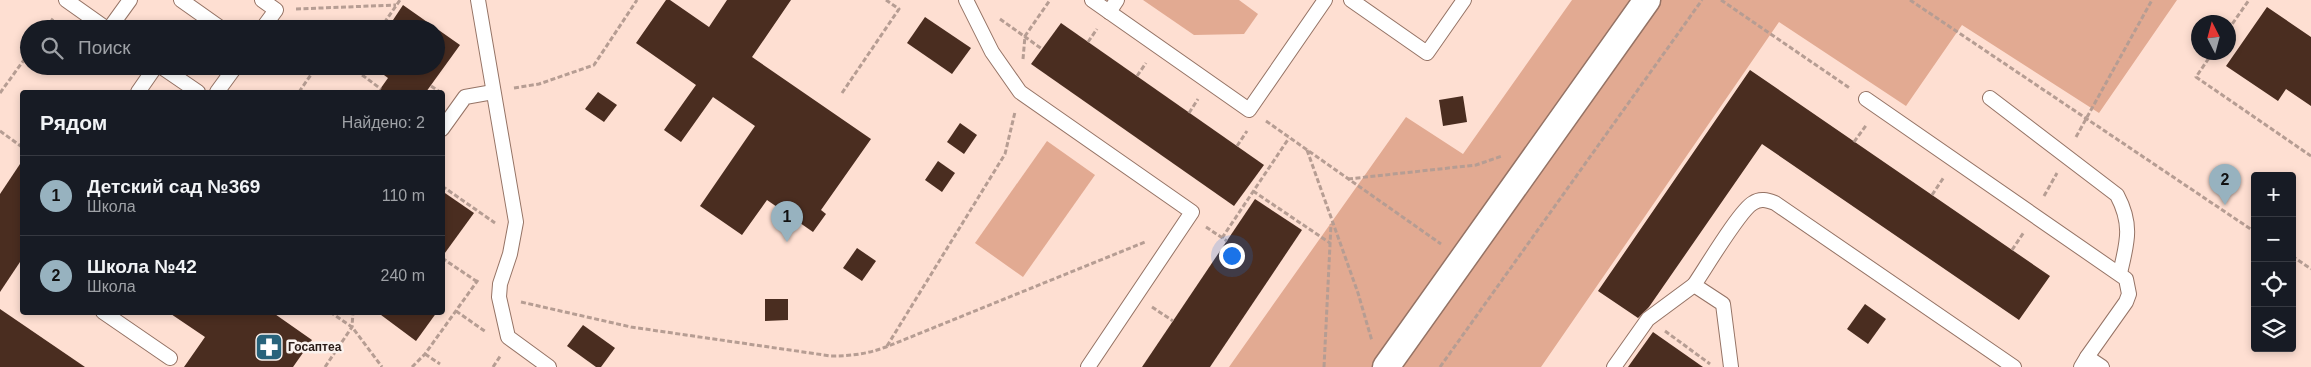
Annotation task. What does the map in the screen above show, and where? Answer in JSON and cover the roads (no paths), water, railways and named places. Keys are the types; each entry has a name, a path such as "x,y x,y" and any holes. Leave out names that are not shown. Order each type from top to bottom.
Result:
{"street":[{"path":"1380,358 1462,259 1647,0"}],"lane":[{"path":"66,0 95,20"},
{"path":"115,20 130,0"},
{"path":"181,0 209,20"},
{"path":"262,0 276,10 269,20"},
{"path":"478,0 516,222 510,254 500,284 499,297 508,337 549,367"},
{"path":"966,0 992,52 1020,92 1192,212 1088,367"},
{"path":"1092,0 1249,110 1325,0"},
{"path":"1109,12 1117,0"},
{"path":"1350,0 1427,53 1464,0"},
{"path":"139,90 150,75"},
{"path":"172,75 191,90"},
{"path":"218,90 229,75"},
{"path":"445,124 465,96 493,92"},
{"path":"1990,98 2116,196 2124,209 2129,232 2120,274"},
{"path":"1866,99 2126,279 2129,294 2084,362 2102,367"},
{"path":"1614,367 1648,320 1694,284 1746,208 1752,203 1767,200 2014,367"},
{"path":"1694,284 1723,304 1732,367"},
{"path":"107,315 170,358"}],"place":[{"name":"Школа №42","path":"2225,205"},
{"name":"Детский сад №369","path":"787,242"},
{"name":"Госаптеа","path":"269,347"}]}
